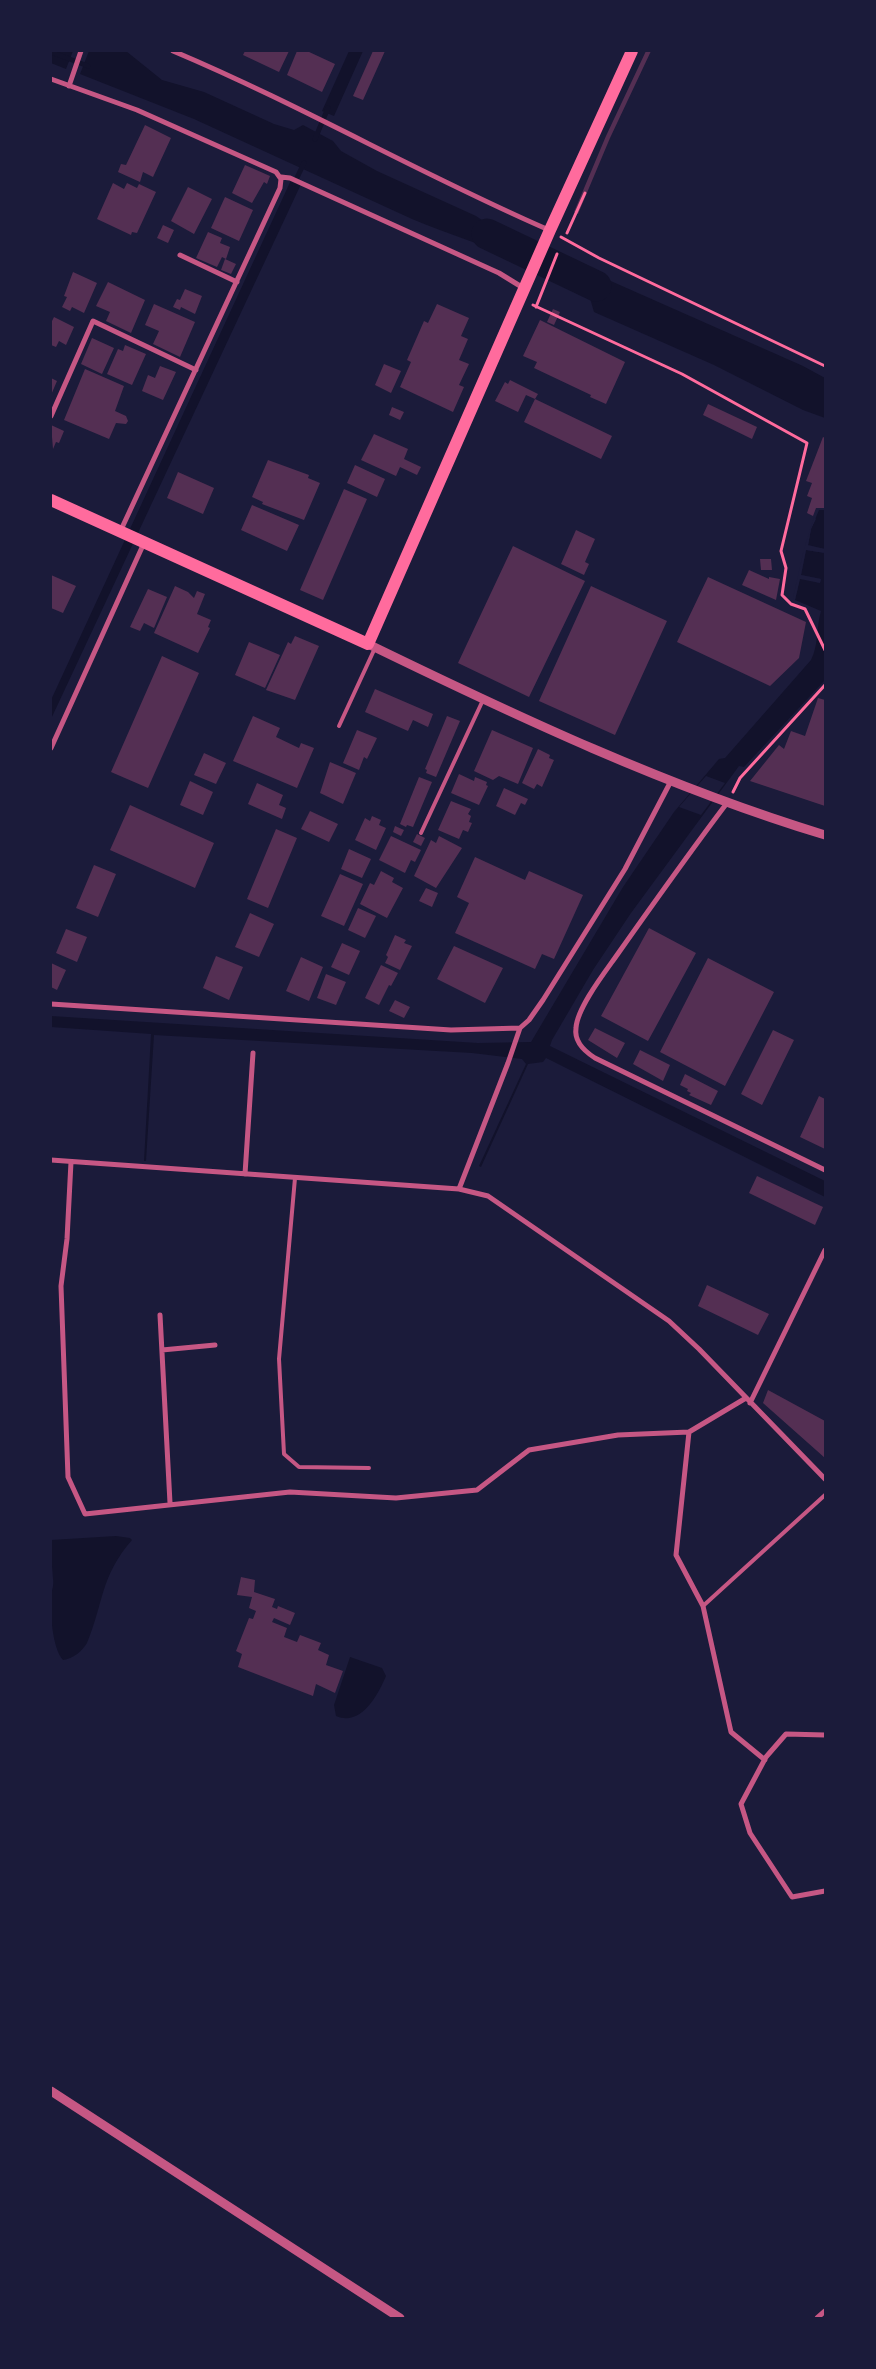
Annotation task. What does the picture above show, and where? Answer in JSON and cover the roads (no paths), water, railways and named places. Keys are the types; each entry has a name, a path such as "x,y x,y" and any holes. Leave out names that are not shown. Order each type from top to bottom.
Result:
{"main road":[{"path":"51,500 372,646 549,233 632,51"}],"street":[{"path":"69,86 81,51"},
{"path":"173,51 329,122 549,233"},
{"path":"51,79 137,110 276,172 280,177 280,188 122,533"},
{"path":"280,177 290,178 499,273 524,291"},
{"path":"180,255 237,282"},
{"path":"51,416 94,321 196,370"},
{"path":"51,748 143,542"},
{"path":"372,646 598,751 727,803 825,836"},
{"path":"459,1189 520,1028 529,1020 543,1000 625,869 671,781"},
{"path":"727,803 601,978 578,1018 575,1030 577,1038 586,1052 595,1058 825,1170"},
{"path":"51,1004 451,1030 520,1028"},
{"path":"245,1174 253,1053"},
{"path":"51,1160 459,1189 488,1196 669,1321 699,1349 825,1479"},
{"path":"71,1162 67,1239 61,1286 68,1478 85,1514 170,1503 290,1492 396,1498 477,1490 529,1450 618,1435 689,1432 746,1398"},
{"path":"750,1403 825,1250"},
{"path":"160,1315 170,1503"},
{"path":"162,1350 215,1345"},
{"path":"689,1432 676,1555 703,1606 731,1732 765,1760"},
{"path":"825,1735 786,1734 765,1760 742,1804 750,1833 792,1897 825,1891"},
{"path":"51,2090 400,2318"},
{"path":"817,2318 825,2311"}],"lane":[{"path":"339,726 372,646"},
{"path":"421,833 484,698"},
{"path":"295,1178 279,1359 284,1454 299,1467 369,1468"},
{"path":"703,1606 825,1495"}],"waterway":[{"path":"51,52 88,66"},
{"path":"315,139 328,108"},
{"path":"294,184 304,163"},
{"path":"487,234 596,286"}]}
